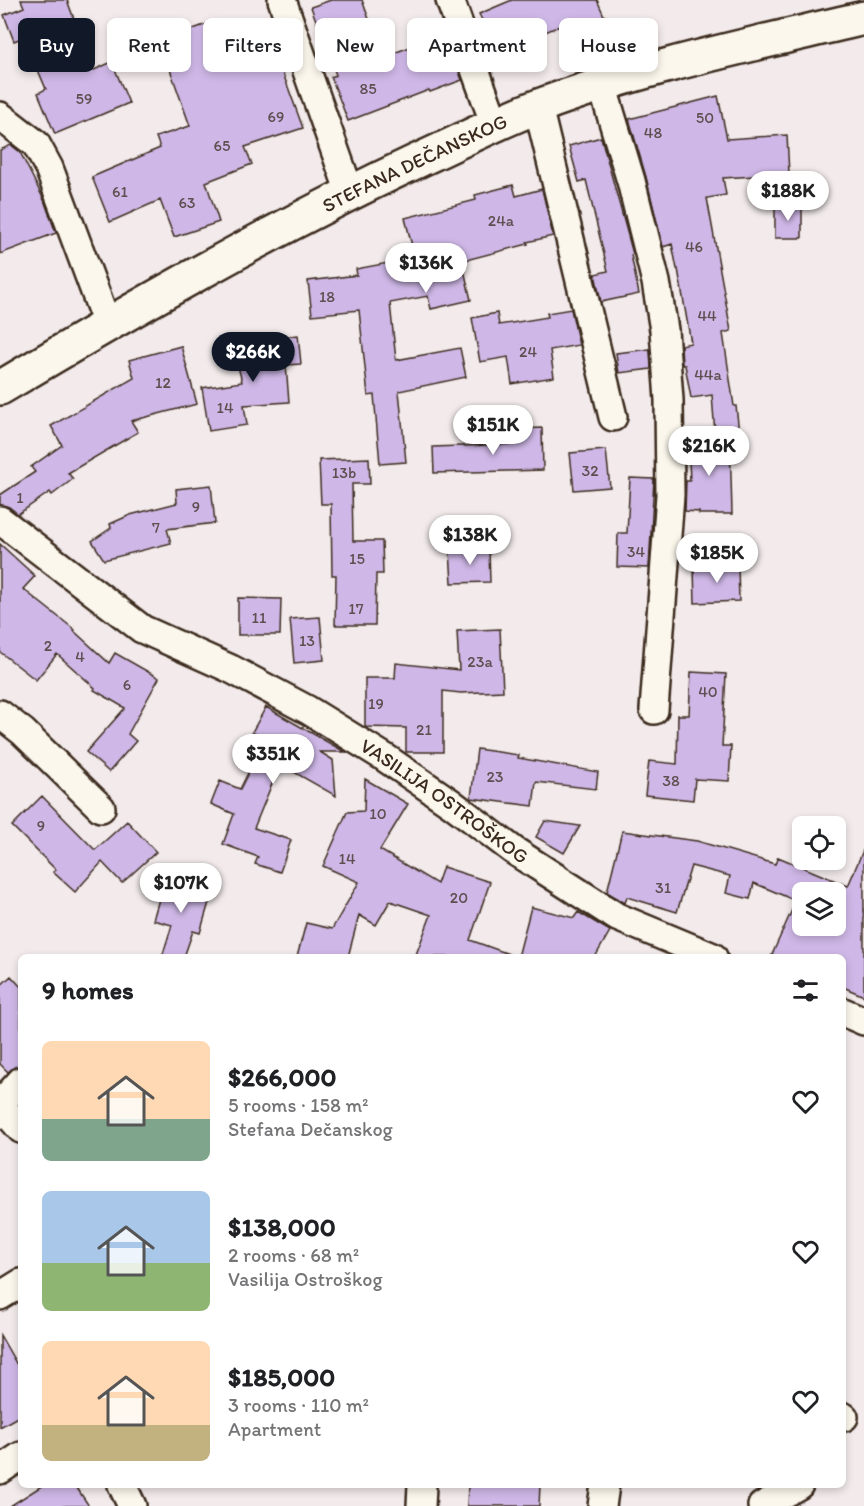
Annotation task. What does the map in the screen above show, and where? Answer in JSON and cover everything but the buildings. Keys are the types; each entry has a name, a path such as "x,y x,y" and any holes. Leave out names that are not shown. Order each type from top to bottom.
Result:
{"main road":[{"name":"STEFANA DEČANSKOG","path":"0,388 107,324 350,193 538,106 674,64 864,18"}],"street":[{"path":"282,0 350,193"},
{"path":"450,0 495,125"},
{"path":"602,85 634,192 656,282 664,330 669,400 670,495 654,710"},
{"path":"538,106 613,417"},
{"path":"0,116 36,144 49,168 107,324"},
{"name":"VASILIJA OSTROŠKOG","path":"0,520 142,629 231,669 308,710 384,757 451,803 513,850 617,917 706,954"},
{"path":"0,714 23,732 101,808"},
{"path":"846,1013 864,1021"},
{"path":"18,1083 0,1104 18,1125"},
{"path":"0,1296 18,1285"},
{"path":"0,1470 18,1458"},
{"path":"123,1488 132,1506"},
{"path":"421,1506 422,1488"},
{"path":"602,1506 605,1488"},
{"path":"762,1506 794,1488"}]}
